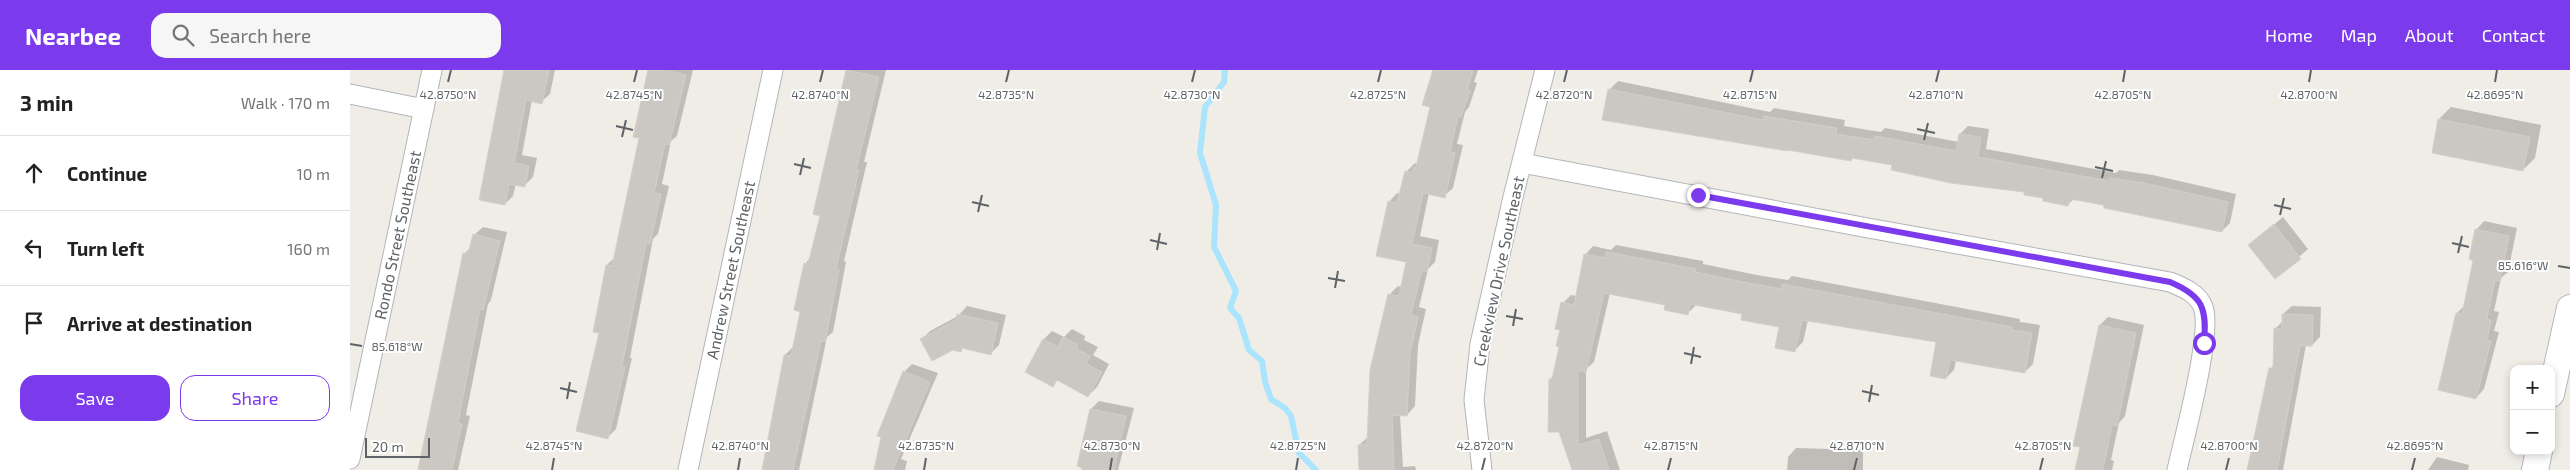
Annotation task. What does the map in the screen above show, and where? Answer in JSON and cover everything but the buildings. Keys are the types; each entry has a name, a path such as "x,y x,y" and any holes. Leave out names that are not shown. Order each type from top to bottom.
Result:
{"main road":[{"path":"2555,376 2570,308"},
{"path":"2535,470 2538,455"}],"street":[{"name":"Rondo Street Southeast","path":"350,459 432,70"},
{"name":"Andrew Street Southeast","path":"688,470 773,70"},
{"name":"Creekview Drive Southeast","path":"1482,470 1474,400 1476,379 1485,322 1545,70"},
{"path":"350,94 424,109"},
{"path":"1522,162 1885,231 2170,282 2189,290 2201,302 2204,308 2204,343 2177,470"}],"waterway":[{"path":"1225,70 1224,82 1205,107 1200,153 1216,205 1214,247 1236,291 1230,308 1239,318 1249,350 1262,361 1265,382 1271,399 1285,408 1291,416 1299,453 1316,470"}],"route":[{"path":"1698,195 1885,231 2170,282 2189,290 2201,302 2204,308 2204,343"}]}
